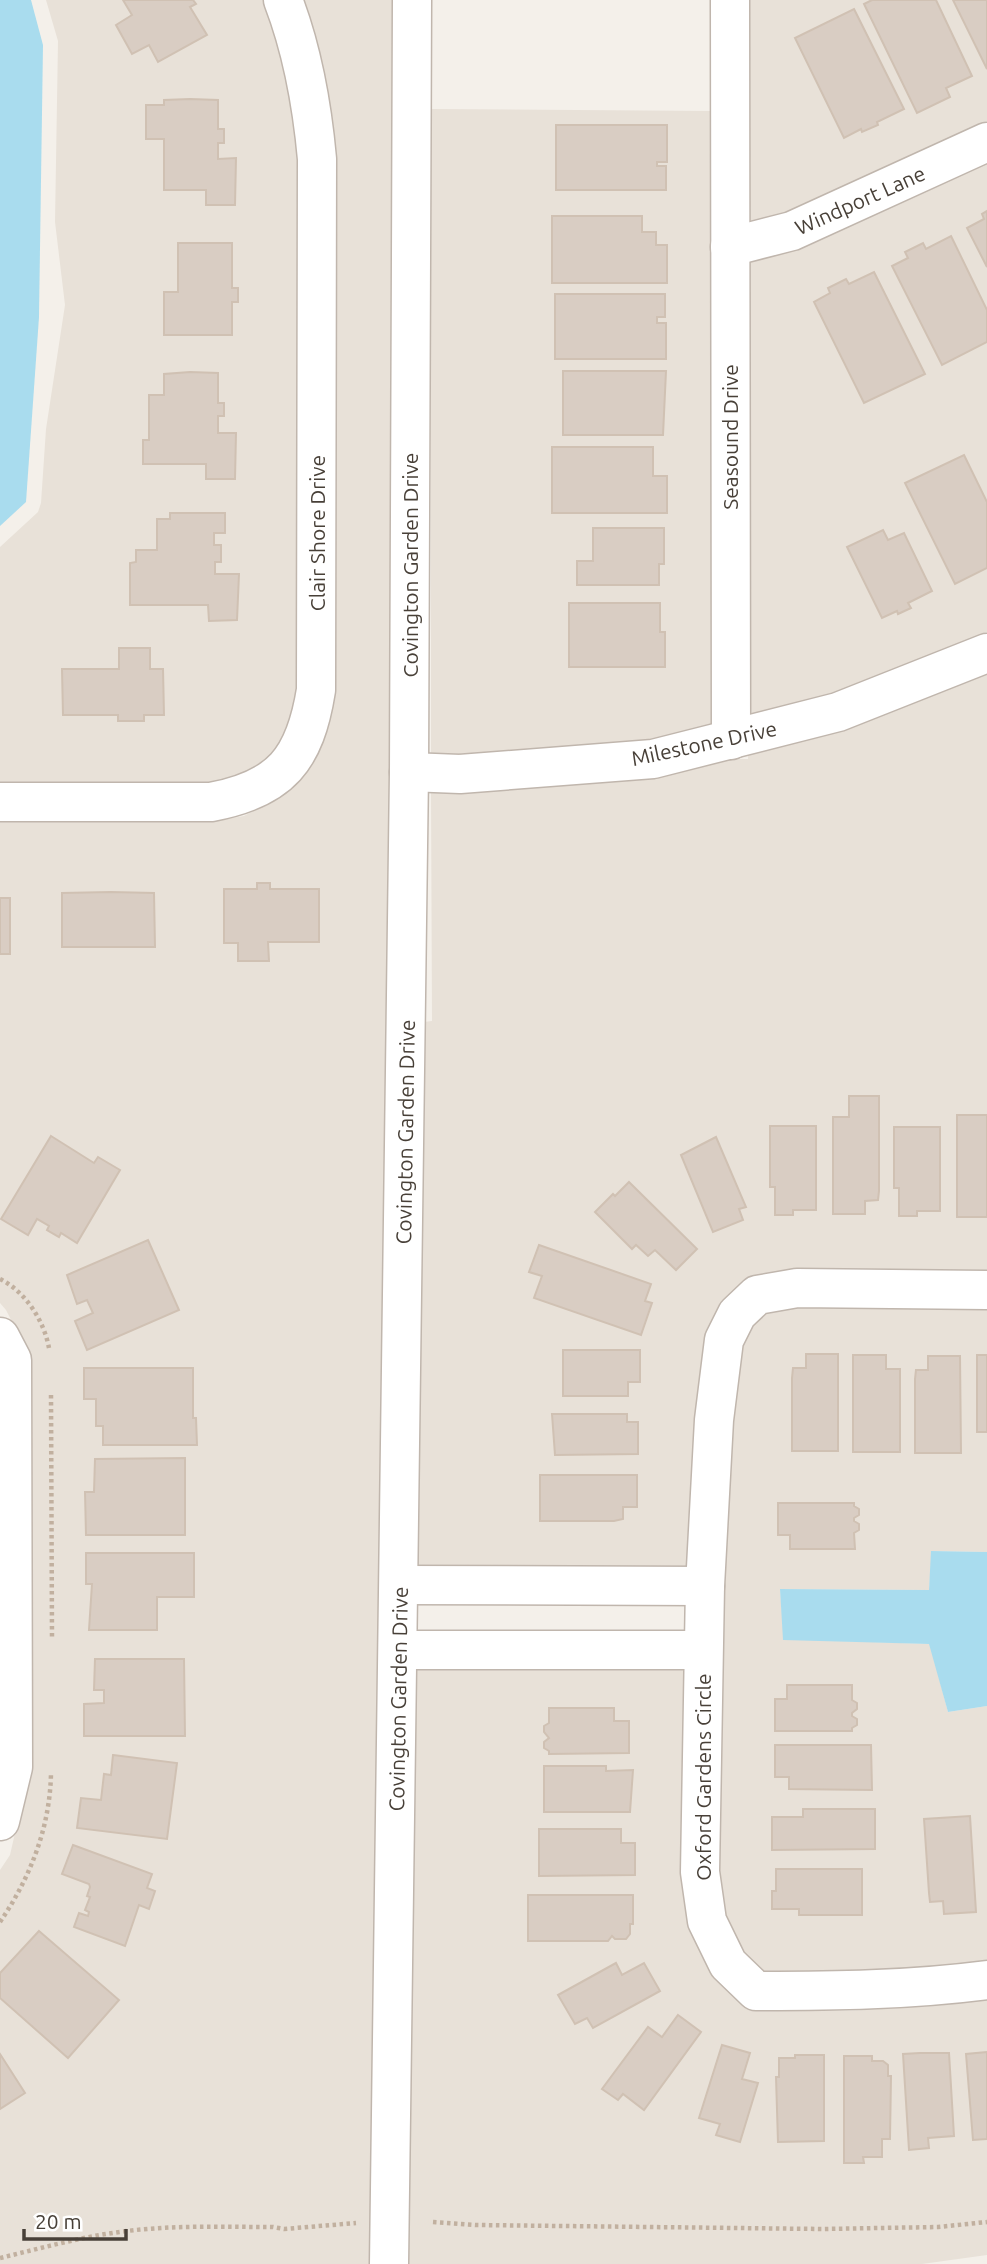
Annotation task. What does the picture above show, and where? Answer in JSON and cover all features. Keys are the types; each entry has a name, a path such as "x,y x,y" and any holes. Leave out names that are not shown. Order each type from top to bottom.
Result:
{"street":[{"name":"Clair Shore Drive","path":"0,802 211,802 242,797 287,768 312,721 316,690 317,159 313,112 303,61 283,0"},
{"name":"Covington Garden Drive","path":"389,2264 409,772 412,0"},
{"name":"Seasound Drive","path":"730,0 731,740"},
{"name":"Windport Lane","path":"730,247 792,231 987,142"},
{"name":"Milestone Drive","path":"409,772 460,774 653,759 838,712 987,653"},
{"name":"Oxford Gardens Circle","path":"987,1290 797,1288 757,1295 737,1314 724,1340 714,1420 705,1586 700,1872 707,1921 728,1964 756,1992 849,1992 987,1979"},
{"path":"0,1337 12,1360 13,1767 0,1821"},
{"path":"399,1585 705,1586"},
{"name":"Oxford Gardens Circle","path":"398,1650 704,1650"}],"path":[{"path":"0,2258 74,2240 127,2231 197,2227 284,2229 364,2222"},
{"path":"433,2222 476,2225 822,2229 938,2227 987,2222"}],"shaded area":[{"path":"46,0 264,0 286,66 300,160 299,688 295,715 275,753 236,778 209,783 0,782 0,547 38,512 41,503 46,429 65,305 55,222 58,41"},
{"path":"302,0 395,0 392,771 372,2264 0,2264 0,1870 10,1855 30,1767 27,1351 0,1303 0,822 211,822 244,816 275,800 300,779 317,755 327,729 333,694"},
{"path":"747,0 987,0 987,121 786,212 748,222"},
{"path":"431,109 713,111 713,231 710,233 713,249 713,724 650,740 459,754 431,753"},
{"path":"987,163 987,632 833,693 748,715 748,263 798,249"},
{"path":"987,674 987,1270 797,1268 746,1280 689,1566 417,1566 424,1022 432,1021 431,792 459,793 654,779 733,759 748,759 748,755 842,731"},
{"path":"799,1307 987,1309 987,1552 932,1551 929,1590 780,1589 784,1639 930,1644 948,1712 987,1706 987,1960 849,1972 762,1972 742,1952 724,1915 717,1871 723,1586 731,1422 741,1346 750,1327 765,1313"},
{"path":"415,1670 686,1670 712,1974 744,2006 756,2011 850,2011 945,2005 987,1999 987,2255 922,2264 406,2264"}],"water":[{"path":"0,0 31,0 43,45 39,317 26,502 0,526"},
{"path":"931,1551 987,1552 987,1706 948,1712 929,1644 783,1640 780,1589 929,1590"}],"building":[{"path":"123,0 193,0 196,4 190,7 207,35 158,62 149,45 132,54 116,25 132,15"},
{"path":"872,0 936,0 972,76 946,88 950,97 917,113 864,4"},
{"path":"953,0 987,0 987,69"},
{"path":"854,9 904,109 877,122 878,125 862,132 861,129 844,138 795,38"},
{"path":"164,100 218,100 218,129 224,129 224,143 218,143 218,159 236,158 235,205 206,205 206,190 164,190 164,139 146,139 146,105 164,105"},
{"path":"556,125 667,125 667,162 657,162 657,166 666,166 666,190 556,190"},
{"path":"987,211 987,267 967,228 984,219 982,214"},
{"path":"552,216 642,216 642,232 656,232 656,245 667,245 667,283 552,283"},
{"path":"951,236 987,310 987,342 942,365 892,266 908,258 905,252 923,243 926,249"},
{"path":"178,243 232,243 232,288 238,288 238,302 232,302 232,335 164,335 164,292 178,292"},
{"path":"874,272 925,374 864,403 814,302 830,293 828,288 846,279 849,284"},
{"path":"555,294 665,294 665,317 657,317 657,323 666,323 666,359 555,359"},
{"path":"563,371 666,371 663,435 563,435"},
{"path":"218,373 218,403 224,403 224,416 218,416 218,433 236,433 235,479 206,479 206,464 143,464 143,440 149,440 149,395 164,395 164,374"},
{"path":"552,447 653,447 653,476 667,476 667,513 552,513"},
{"path":"964,455 987,502 987,568 955,584 905,483"},
{"path":"170,513 225,513 225,533 214,533 214,545 221,545 221,562 215,562 215,574 239,574 237,620 209,621 208,605 130,605 130,563 136,562 136,550 157,550 157,519 170,519"},
{"path":"593,528 664,528 664,564 659,564 659,585 577,585 577,561 593,561"},
{"path":"883,530 888,540 904,533 932,591 908,603 911,608 882,618 847,547"},
{"path":"569,603 660,603 660,632 665,632 665,667 569,667"},
{"path":"119,648 150,648 150,669 163,669 164,715 144,715 144,721 118,721 118,715 63,715 62,669 119,669"},
{"path":"257,883 270,883 270,889 319,889 319,942 268,942 269,961 238,961 238,943 224,943 224,889 257,889"},
{"path":"62,893 154,893 155,947 62,947"},
{"path":"0,898 10,898 10,954 0,954"},
{"path":"849,1096 879,1096 878,1200 865,1201 865,1214 833,1214 833,1117 849,1117"},
{"path":"957,1115 987,1115 987,1217 957,1217"},
{"path":"770,1126 816,1126 816,1210 793,1210 793,1215 775,1215 775,1187 770,1187"},
{"path":"894,1127 940,1127 940,1211 917,1211 917,1216 899,1216 899,1188 894,1188"},
{"path":"51,1136 94,1163 98,1157 120,1170 77,1243 61,1233 59,1237 47,1230 49,1226 37,1219 28,1235 1,1219"},
{"path":"716,1137 746,1207 739,1209 743,1220 713,1232 681,1155"},
{"path":"629,1182 697,1249 676,1270 655,1250 648,1256 636,1245 632,1249 595,1212"},
{"path":"148,1240 179,1310 87,1350 75,1321 93,1313 87,1300 77,1304 67,1275"},
{"path":"539,1245 651,1284 645,1301 652,1303 641,1335 534,1298 542,1276 529,1272"},
{"path":"563,1350 640,1350 640,1382 628,1382 628,1396 563,1396"},
{"path":"806,1354 838,1354 838,1451 792,1451 793,1368 806,1368"},
{"path":"853,1355 886,1355 886,1369 900,1369 900,1452 853,1452"},
{"path":"977,1355 987,1355 987,1432 977,1432"},
{"path":"928,1356 960,1356 961,1453 915,1453 916,1370 928,1370"},
{"path":"84,1368 193,1368 193,1418 196,1418 197,1445 103,1445 103,1426 96,1426 96,1399 84,1399"},
{"path":"552,1414 627,1414 627,1422 638,1422 638,1454 555,1455"},
{"path":"185,1458 185,1535 86,1535 85,1492 94,1492 95,1459"},
{"path":"540,1475 637,1475 637,1507 623,1507 623,1519 614,1521 540,1521"},
{"path":"778,1503 854,1503 859,1509 859,1515 854,1518 859,1524 859,1530 854,1533 855,1549 790,1549 790,1535 778,1535"},
{"path":"86,1553 194,1553 194,1597 157,1597 157,1630 89,1630 92,1584 86,1584"},
{"path":"95,1659 184,1659 185,1736 84,1736 84,1704 104,1703 104,1690 94,1690"},
{"path":"787,1685 852,1685 852,1700 857,1703 857,1709 852,1716 857,1719 857,1725 852,1731 775,1731 775,1699 787,1699"},
{"path":"549,1708 614,1708 614,1721 629,1721 629,1753 549,1754 544,1748 544,1742 549,1738 544,1732 544,1726 549,1723"},
{"path":"775,1745 871,1745 872,1790 789,1789 789,1777 775,1777"},
{"path":"113,1755 177,1763 167,1839 77,1828 81,1798 101,1800 104,1774 111,1775"},
{"path":"544,1766 606,1766 606,1771 633,1770 630,1812 544,1812"},
{"path":"803,1809 875,1809 875,1849 772,1850 772,1817 803,1817"},
{"path":"970,1816 976,1912 944,1914 943,1901 930,1902 924,1819"},
{"path":"539,1829 621,1829 621,1843 635,1843 635,1875 539,1876"},
{"path":"73,1845 152,1874 147,1888 155,1891 149,1909 139,1905 125,1946 74,1927 79,1913 88,1916 89,1912 85,1910 90,1897 87,1896 90,1887 89,1884 62,1874"},
{"path":"776,1869 862,1869 862,1915 799,1915 799,1909 772,1909 772,1891 776,1891"},
{"path":"528,1895 633,1895 633,1924 630,1924 630,1934 626,1939 615,1939 612,1936 608,1941 528,1941"},
{"path":"39,1931 119,2000 68,2058 0,1998 0,1973"},
{"path":"616,1963 622,1975 644,1963 660,1991 593,2028 587,2018 575,2024 558,1995"},
{"path":"678,2015 701,2032 644,2110 623,2094 618,2100 602,2089 648,2027 662,2037"},
{"path":"722,2045 750,2053 742,2079 758,2083 740,2142 716,2135 720,2124 699,2118"},
{"path":"987,2052 987,2139 973,2140 966,2054"},
{"path":"949,2053 954,2136 928,2138 929,2148 909,2150 903,2054"},
{"path":"0,2054 25,2093 0,2109"},
{"path":"795,2055 824,2055 824,2141 778,2142 776,2077 779,2077 779,2058 795,2058"},
{"path":"844,2056 872,2056 872,2061 883,2061 888,2065 888,2076 891,2076 890,2139 882,2139 882,2157 863,2157 864,2163 844,2163"}]}
